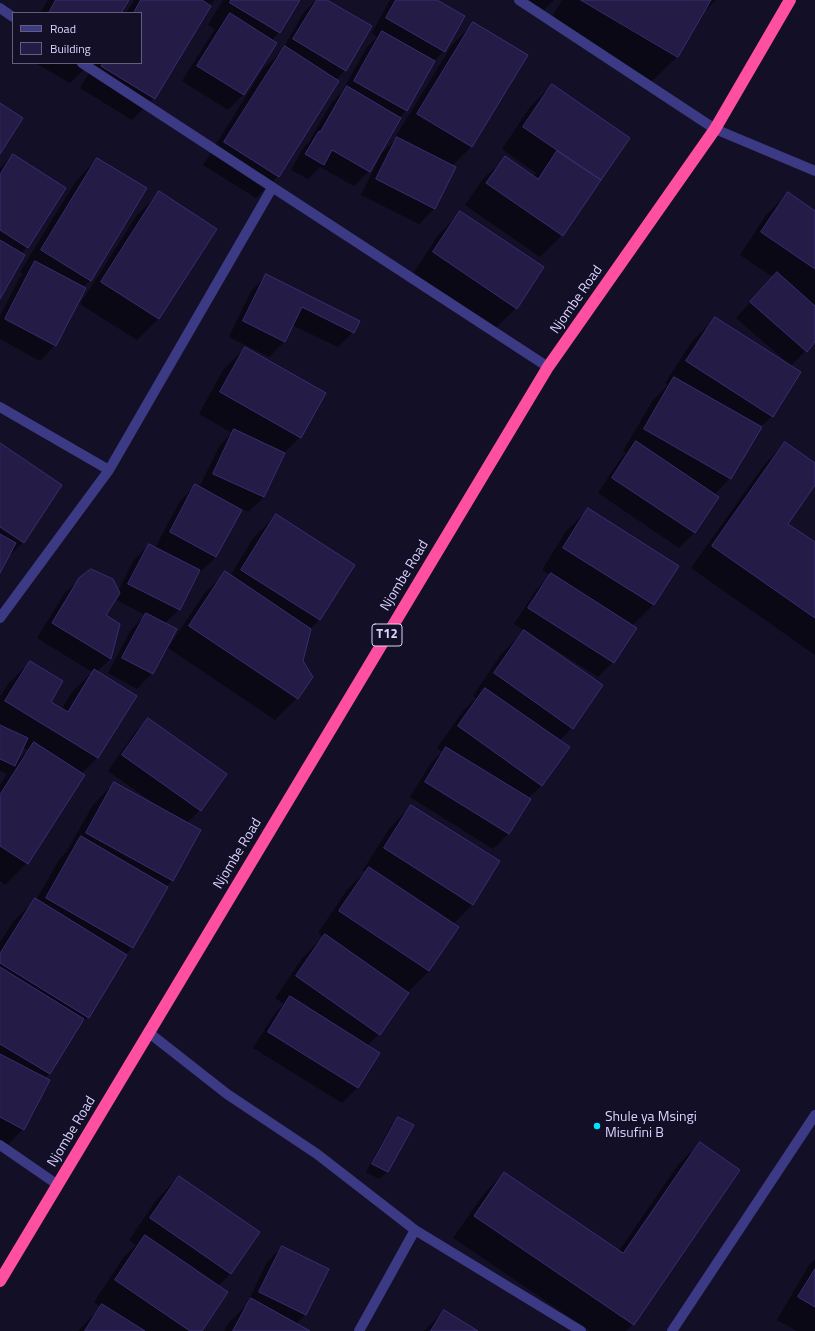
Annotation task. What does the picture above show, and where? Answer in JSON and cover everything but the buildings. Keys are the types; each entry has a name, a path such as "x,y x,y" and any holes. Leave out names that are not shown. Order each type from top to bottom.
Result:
{"highway":[{"name":"Njombe Road","path":"0,1281 548,367 715,130 790,0"}],"street":[{"path":"519,0 715,130 815,171"},
{"path":"0,8 12,16"},
{"path":"84,64 548,367"},
{"path":"0,618 109,470 272,188"},
{"path":"0,407 109,470"},
{"path":"148,1032 227,1094 317,1154 415,1230 581,1331"},
{"path":"672,1331 815,1115"},
{"path":"0,1145 58,1185"},
{"path":"359,1331 415,1230"}],"place":[{"name":"Shule ya Msingi Misufini B","path":"597,1126"}]}
